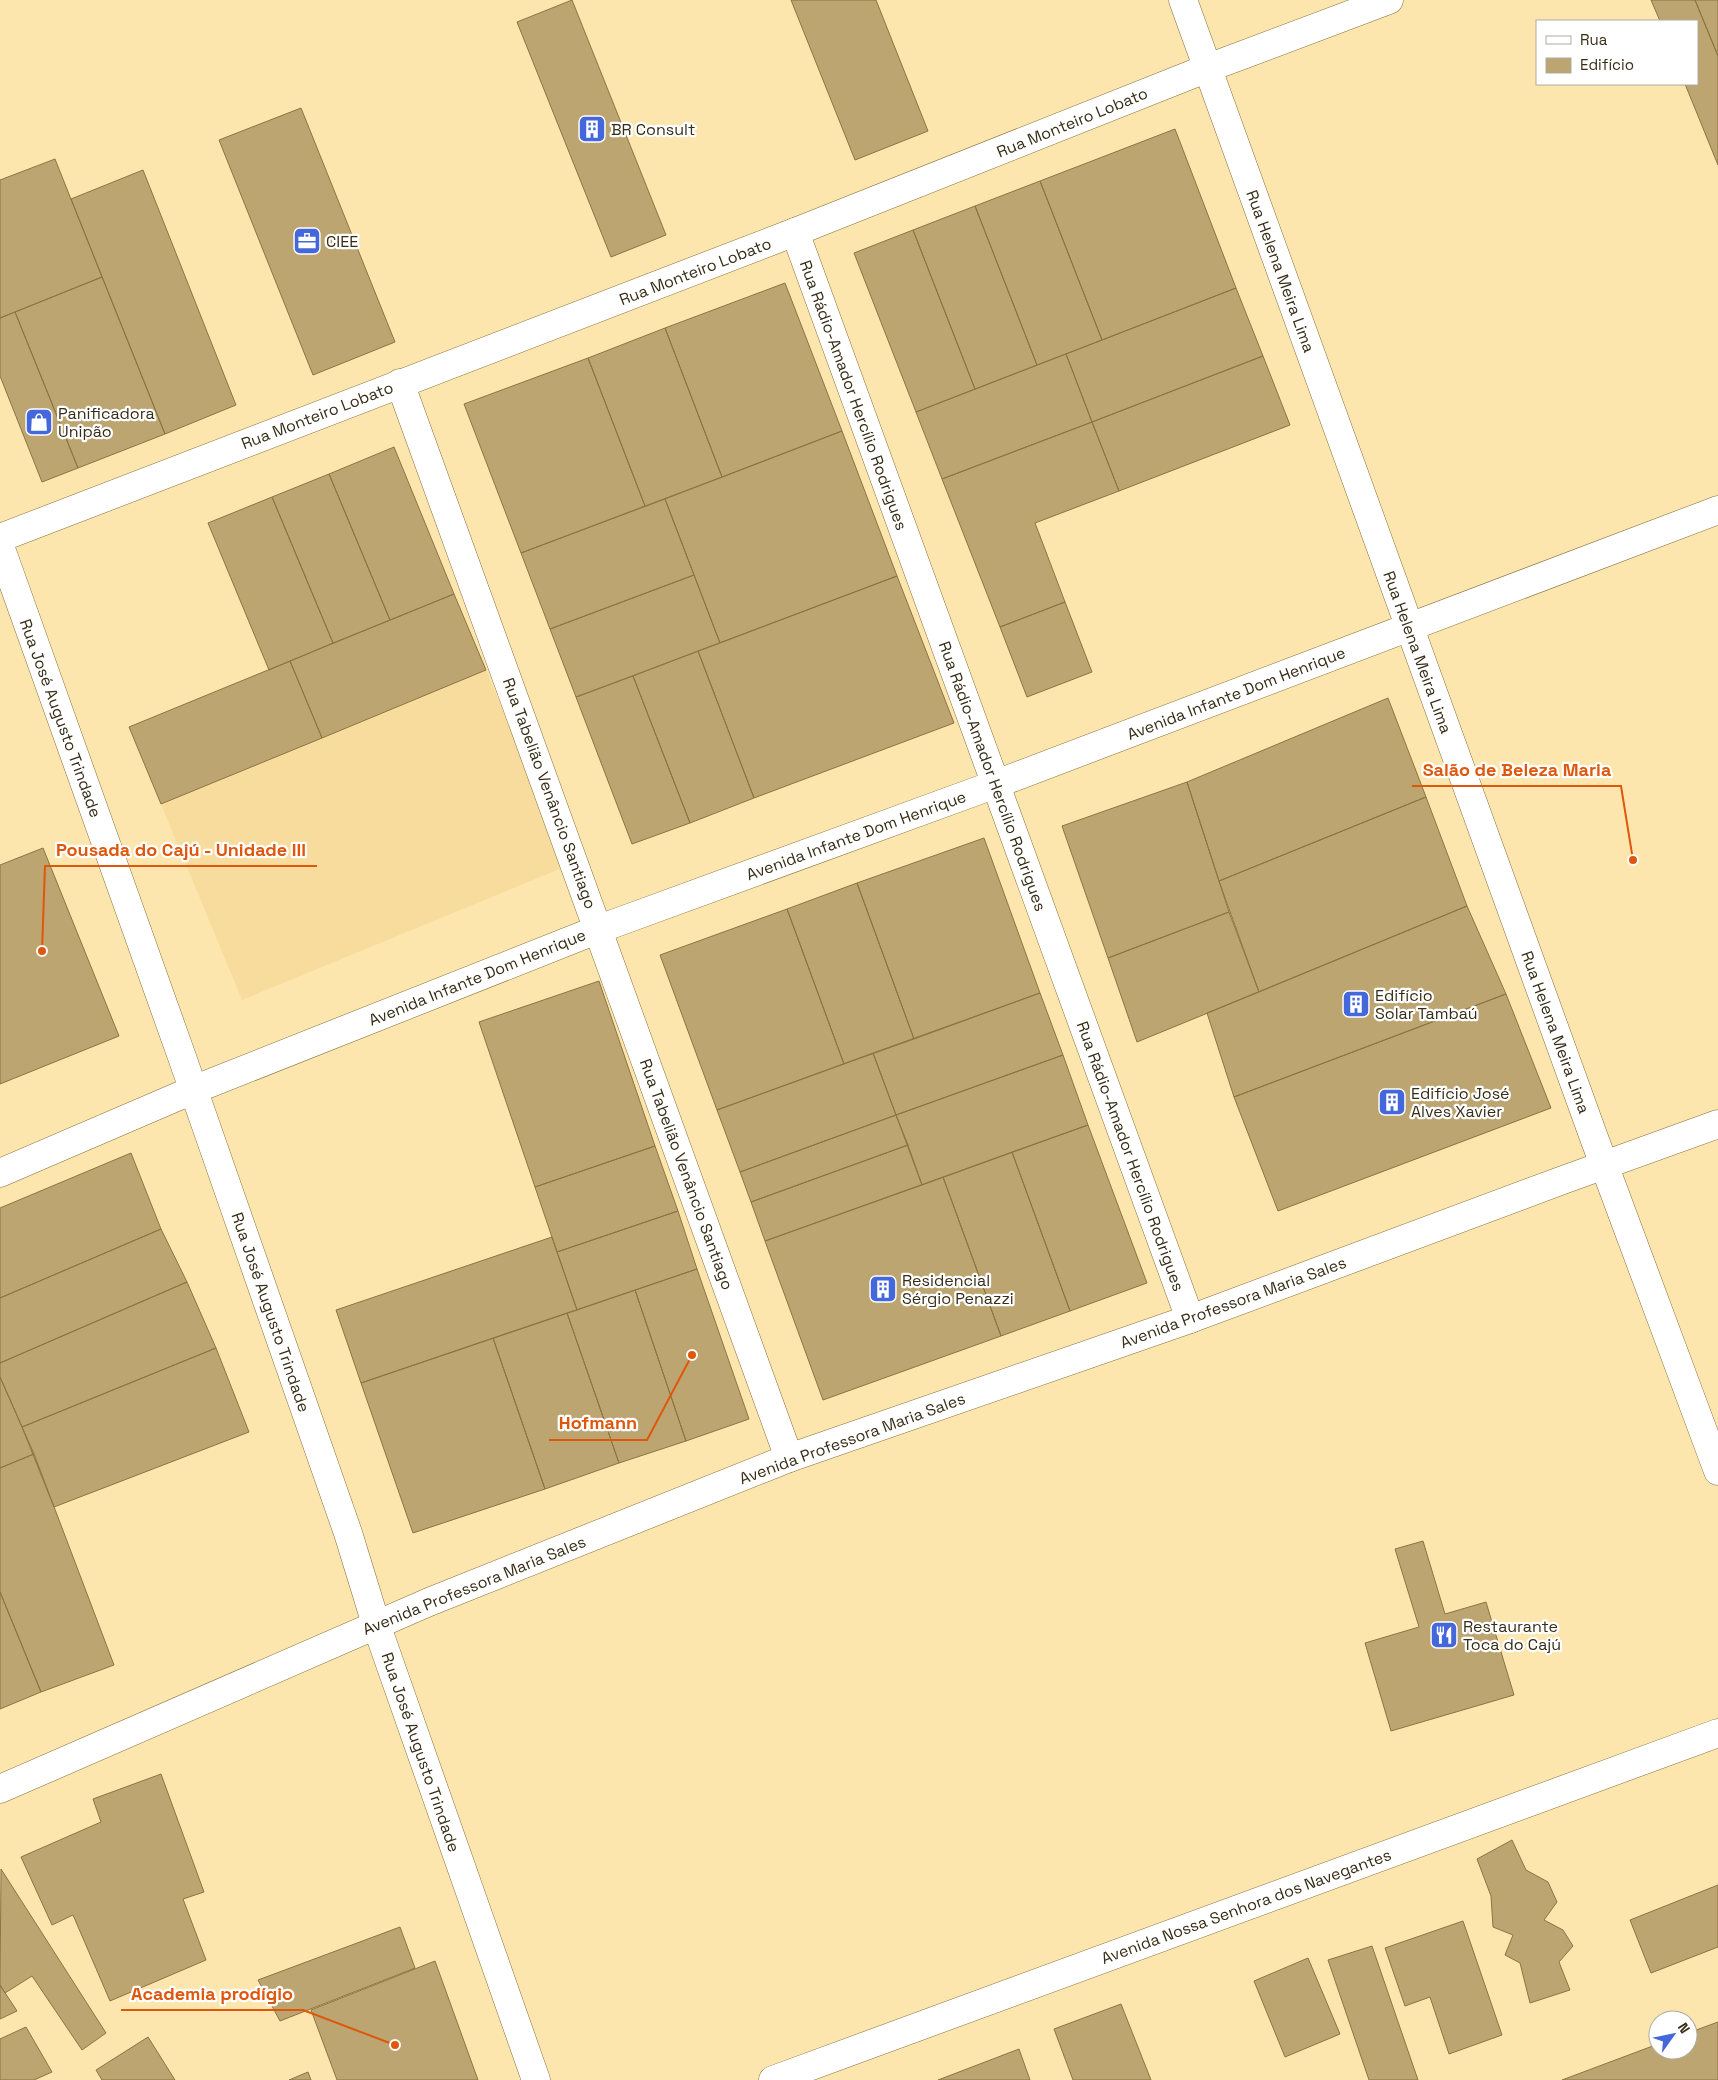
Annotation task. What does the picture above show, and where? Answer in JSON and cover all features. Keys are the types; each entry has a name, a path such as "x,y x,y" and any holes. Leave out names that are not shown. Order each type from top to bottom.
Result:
{"main road":[{"name":"Rua Helena Meira Lima","path":"1183,0 1604,1165 1718,1471"},
{"name":"Rua Monteiro Lobato","path":"0,538 795,232 1208,68 1389,0"},
{"name":"Rua Rádio-Amador Hercílio Rodrigues","path":"795,232 1190,1319"},
{"name":"Rua Tabelião Venâncio Santiago","path":"400,383 790,1458"},
{"name":"Avenida Infante Dom Henrique","path":"0,1173 193,1090 599,929 996,784 1718,510"},
{"name":"Rua José Augusto Trindade","path":"0,546 348,1533 376,1624 536,2080"},
{"name":"Avenida Professora Maria Sales","path":"0,1789 376,1624 790,1458 1190,1319 1718,1124"},
{"name":"Avenida Nossa Senhora dos Navegantes","path":"773,2080 1718,1733"}],"shaded area":[{"path":"486,670 567,866 242,1000 161,804"}],"building":[{"name":"BR Consult","path":"572,0 666,235 611,257 517,22"},
{"path":"791,0 876,0 928,131 855,160"},
{"path":"1651,0 1695,0 1718,56 1718,165 1685,85 1698,85 1698,20 1660,20"},
{"path":"1695,0 1718,0 1718,56"},
{"name":"CIEE","path":"301,108 395,342 313,375 219,140"},
{"path":"1175,129 1236,288 1102,340 1040,181"},
{"path":"55,159 102,277 0,318 0,180"},
{"path":"143,170 236,405 165,434 71,199"},
{"path":"1040,181 1102,340 1037,365 975,206"},
{"path":"975,206 1037,365 975,389 913,230"},
{"path":"913,230 975,389 916,412 854,253"},
{"path":"102,277 165,434 78,468 15,312"},
{"path":"785,283 842,431 722,477 665,328"},
{"path":"1236,288 1263,356 1092,422 1066,354"},
{"name":"Panificadora Unipão","path":"15,312 78,468 42,482 0,376 0,318"},
{"path":"665,328 722,477 645,506 588,358"},
{"path":"1066,354 1092,422 942,479 916,412"},
{"path":"1263,356 1290,425 1119,491 1092,422"},
{"path":"588,358 645,506 521,553 464,404"},
{"path":"1092,422 1119,491 1035,523 1065,602 1000,627 942,479"},
{"path":"842,431 897,576 720,643 665,499"},
{"path":"394,447 454,594 390,620 329,474"},
{"path":"329,474 390,620 333,643 272,497"},
{"path":"272,497 333,643 269,670 208,523"},
{"path":"665,499 694,575 550,629 521,553"},
{"path":"694,575 720,643 576,697 550,629"},
{"path":"897,576 954,723 754,798 698,651"},
{"path":"454,594 486,670 322,738 290,661"},
{"path":"1065,602 1092,672 1027,697 1000,627"},
{"path":"698,651 754,798 690,823 633,676"},
{"path":"290,661 322,738 161,804 129,727"},
{"path":"633,676 690,823 632,844 576,697"},
{"path":"1388,698 1426,797 1219,881 1187,782"},
{"path":"1187,782 1229,912 1108,958 1062,826"},
{"path":"1426,797 1467,906 1259,992 1219,881"},
{"path":"984,838 1040,993 914,1039 857,883"},
{"path":"43,848 119,1036 0,1084 0,865"},
{"path":"857,883 914,1039 844,1064 787,909"},
{"name":"Edifício Solar Tambaú","path":"1467,906 1506,994 1234,1097 1207,1013"},
{"path":"787,909 844,1064 717,1110 660,955"},
{"path":"1229,912 1259,992 1137,1042 1108,958"},
{"path":"599,981 655,1146 535,1187 479,1022"},
{"path":"1040,993 1063,1055 896,1115 873,1053"},
{"name":"Edifício José Alves Xavier","path":"1506,994 1551,1108 1278,1211 1234,1097"},
{"path":"873,1053 896,1115 740,1172 717,1110"},
{"path":"1063,1055 1088,1125 922,1185 896,1115"},
{"path":"896,1115 908,1145 751,1202 740,1172"},
{"path":"1088,1125 1147,1283 1070,1311 1012,1152"},
{"path":"908,1145 922,1185 765,1241 751,1202"},
{"path":"655,1146 678,1211 557,1252 535,1187"},
{"path":"1012,1152 1070,1311 1001,1336 943,1177"},
{"path":"131,1153 161,1229 0,1298 0,1208"},
{"name":"Residencial Sérgio Penazzi","path":"943,1177 1001,1336 823,1400 765,1241"},
{"path":"678,1211 697,1269 577,1310 557,1252"},
{"path":"161,1229 187,1282 0,1363 0,1298"},
{"path":"552,1237 577,1310 361,1383 336,1310"},
{"path":"697,1269 749,1419 686,1441 635,1290"},
{"path":"187,1282 216,1348 22,1427 0,1377 0,1363"},
{"path":"635,1290 686,1441 619,1463 567,1313"},
{"path":"567,1313 619,1463 545,1489 493,1338"},
{"path":"493,1338 545,1489 413,1533 361,1383"},
{"path":"216,1348 249,1432 54,1507 22,1427"},
{"path":"0,1377 34,1454 0,1468"},
{"path":"34,1454 114,1665 41,1692 0,1592 0,1468"},
{"name":"Restaurante Toca do Cajú","path":"1423,1541 1445,1614 1486,1602 1514,1695 1391,1731 1365,1643 1419,1627 1395,1549"},
{"path":"0,1592 41,1692 0,1709"},
{"path":"161,1774 204,1892 183,1899 206,1960 110,2001 73,1915 52,1925 21,1857 101,1822 93,1799"},
{"path":"1512,1840 1526,1870 1548,1882 1557,1902 1544,1920 1563,1930 1573,1946 1559,1962 1570,1990 1530,2003 1520,1963 1505,1955 1513,1935 1493,1927 1491,1896 1477,1859"},
{"path":"1,1869 106,2033 82,2050 32,1976 5,1993 0,1985"},
{"path":"1718,1885 1718,1947 1651,1973 1630,1920"},
{"path":"1463,1921 1502,2035 1449,2054 1430,1997 1405,2006 1385,1948"},
{"path":"400,1927 415,1968 280,2021 258,1980"},
{"path":"1372,1946 1418,2080 1369,2080 1328,1960"},
{"path":"1308,1958 1340,2034 1285,2057 1254,1981"},
{"path":"435,1961 478,2080 337,2080 311,2010"},
{"path":"0,1985 17,2011 0,2019"},
{"path":"1121,2004 1151,2080 1073,2080 1054,2029"},
{"path":"1718,2022 1718,2080 1562,2080 1648,2048 1648,2060 1698,2060 1698,2029"},
{"path":"26,2027 52,2072 34,2080 0,2080 0,2039"},
{"path":"148,2037 175,2080 102,2080 96,2070"},
{"path":"1019,2049 1030,2080 938,2080"},
{"path":"308,2072 311,2080 289,2080"}],"place":[{"name":"BR Consult","path":"592,129"},
{"name":"CIEE","path":"307,241"},
{"name":"Panificadora Unipão","path":"39,422"},
{"name":"Salão de Beleza Maria","path":"1633,860"},
{"name":"Pousada do Cajú - Unidade III","path":"42,951"},
{"name":"Edifício Solar Tambaú","path":"1356,1004"},
{"name":"Edifício José Alves Xavier","path":"1392,1102"},
{"name":"Residencial Sérgio Penazzi","path":"883,1289"},
{"name":"Hofmann","path":"692,1355"},
{"name":"Restaurante Toca do Cajú","path":"1444,1635"},
{"name":"Academia prodígio","path":"395,2045"}]}
